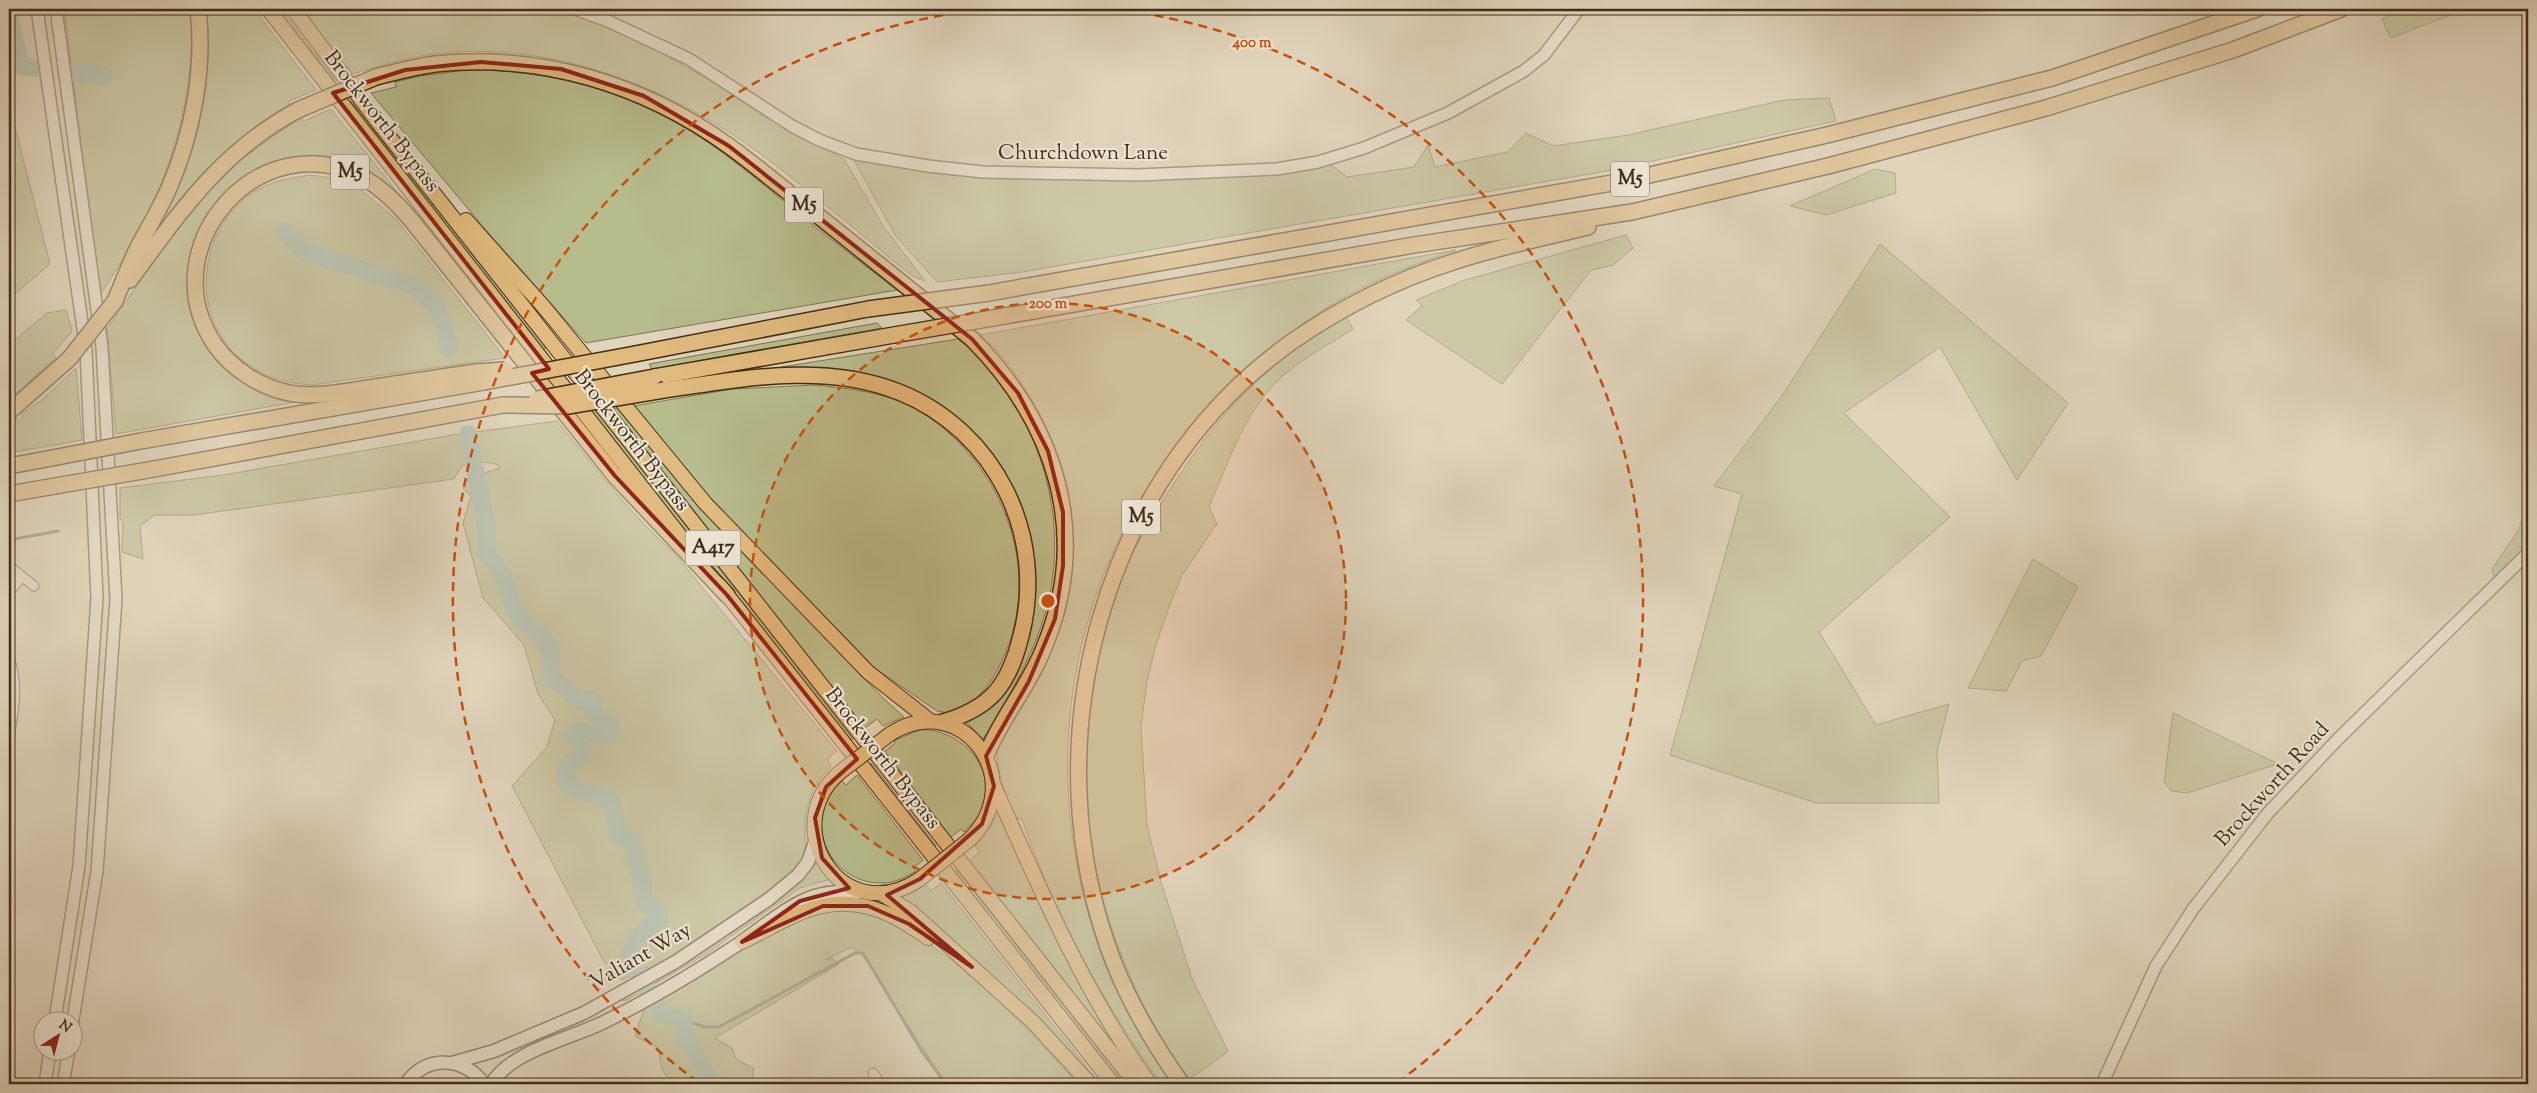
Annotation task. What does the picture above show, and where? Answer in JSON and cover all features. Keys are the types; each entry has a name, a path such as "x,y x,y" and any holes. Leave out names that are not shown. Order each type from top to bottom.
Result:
{"highway":[{"name":"M5","path":"115,301 136,251 169,189 182,152 197,81 200,38 198,9"},
{"name":"Brockworth Bypass","path":"268,9 379,154 1113,1084"},
{"name":"Brockworth Bypass","path":"293,9 380,125 1136,1084"},
{"name":"M5","path":"727,595 615,476 412,221 394,201 376,186 363,178 334,167 306,165 280,169 254,180 232,196 207,229 198,251 195,281 203,321 221,354 245,374 259,382 288,392 336,393 480,377 558,368 868,309 989,293 1623,181 1778,146 2052,78 2257,9"},
{"name":"M5","path":"9,494 894,334 1414,244 1632,212 1828,166 2046,108 2233,50 2341,9"},
{"name":"M5","path":"9,412 69,359 207,179 258,134 298,110 376,77 433,65 508,62 562,69 590,76 644,96 729,146 957,326 997,364 1035,421 1057,478 1063,512 1064,543 1061,590 1055,619 1044,650 1029,681 995,735 986,756"},
{"path":"380,125 543,306 705,503 868,672 936,721 968,737 986,756 994,786 1068,949 1109,1021 1150,1084"},
{"name":"M5","path":"1182,1084 1141,1019 1114,963 1089,878 1079,808 1079,735 1090,653 1107,594 1133,533 1174,463 1215,412 1273,357 1313,328 1375,293 1425,272 1456,261 1592,226 1632,212"},
{"name":"M5","path":"503,405 568,406 664,390 775,375 849,379 883,387 913,398 955,425 976,446 997,474 1019,520 1028,566 1026,610 1018,648 999,688 980,707 966,715 936,721"},
{"name":"M5","path":"9,466 480,377"},
{"path":"936,721 913,722 890,734 839,773 826,788 818,802 815,818 816,839 822,858 828,867 844,883 858,892 880,893 897,891 920,879 969,840 982,824 987,814 994,786"},
{"path":"880,893 910,911 1033,1022 1090,1084"},
{"path":"742,942 800,913 822,906 846,904 868,906 888,912 909,924 972,968"}],"main road":[{"name":"Valiant Way","path":"406,1084 422,1068 436,1063 452,1062 494,1051 568,1020 659,971 729,926 790,882 808,862 816,839"},
{"name":"Valiant Way","path":"491,1084 508,1065 523,1056 633,1007 742,942 770,919 800,901 828,892 858,892"},
{"path":"452,1062 466,1067 479,1077 484,1084"}],"street":[{"path":"37,9 86,350 97,598 79,866 57,1010"},
{"path":"56,9 102,347 116,599 97,871 75,1010"},
{"name":"Churchdown Lane","path":"575,9 608,21 675,52 710,72 792,126 819,140 856,154 928,166 983,172 1138,175 1277,169 1318,162 1364,148 1448,113 1524,71 1544,55 1579,9"},
{"name":"Brockworth Road","path":"2102,1084 2156,966 2193,909 2268,813 2319,758 2528,553"},
{"path":"13,570 34,586"},
{"path":"9,592 22,577"},
{"path":"9,658 14,676 15,697 9,737"},
{"path":"45,1084 49,1060"},
{"path":"63,1084 67,1060"},
{"path":"874,1073 880,1084"}],"highlighted area":[{"path":"481,62 561,69 644,96 729,146 875,260 972,339 1018,393 1048,451 1063,512 1063,566 1055,619 1029,681 986,756 994,786 982,824 920,879 887,895 972,967 909,924 868,906 823,906 742,942 800,901 849,888 822,858 815,818 826,787 857,759 727,595 615,476 532,373 549,369 333,93 405,70"}],"green space":[{"path":"64,9 185,9 187,14 192,14 191,54 187,92 180,127 169,162 140,228 100,295"},
{"path":"204,9 254,9 316,90 289,101 291,105 239,140 196,181 169,214 164,210 183,161"},
{"path":"277,9 281,9 335,80 332,83"},
{"path":"303,9 559,9 588,18 648,45 718,85 765,116 844,159 883,226 925,281 912,276 815,196 755,150 721,127 684,106 646,88 607,73 566,62 525,55 483,51 420,56 353,74"},
{"path":"2406,9 2466,9 2391,38 2382,19"},
{"path":"474,69 498,70 568,80 614,93 657,111 721,151 897,290 586,343 490,235 371,93 396,87 395,82 420,76"},
{"path":"1829,98 1836,121 1607,171 1022,272 937,282 895,235 854,160 945,172 1050,179 1261,174 1302,170 1330,164 1347,177 1414,167 1428,145 1435,167 1508,152 1526,133 1553,146 1628,135 1784,100"},
{"path":"351,101 546,348 542,349 349,103"},
{"path":"9,104 50,264 9,299"},
{"path":"331,109 453,262 403,204 349,167 249,177 232,188 205,223 195,243 190,280 228,367 318,398 116,434 107,329 182,220 239,161 301,117 304,121"},
{"path":"1875,169 1895,173 1896,193 1826,215 1790,206"},
{"path":"310,175 332,178 355,185 396,219 505,358 311,385 273,378 241,359 224,340 212,318 207,294 207,270 212,246 223,223 239,204 259,189 277,181"},
{"path":"1626,235 1633,248 1613,265 1591,270 1502,384 1406,320 1422,306 1416,300 1465,280"},
{"path":"1880,244 2068,403 2017,480 1940,347 1844,413 1950,517 1819,632 1876,725 1949,704 1937,751 1939,803 1816,803 1670,755 1742,494 1714,486 1784,393"},
{"path":"1456,250 1390,275 1343,298 1328,307 1252,364 1188,431 1137,505 1099,587 1076,673 1068,763 1075,855 1099,948 1106,966 1132,1019 1173,1084 1161,1084 1119,1022 1082,957 1049,889 1022,819 1013,818 1000,777 997,747 1062,612 1070,578 1072,541 1068,502 1058,463 1044,425 1026,390 1004,359 980,335"},
{"path":"66,310 72,331 53,354 56,357 10,399 9,345 47,313"},
{"path":"1346,317 1353,329 1310,355 1286,373 1272,387 1249,418 1209,507 1217,524 1182,575 1155,648 1147,681 1141,727 1147,825 1161,882 1191,976 1228,1051 1189,1080 1154,1025 1126,966 1105,906 1091,844 1085,780 1087,716 1098,652 1117,589 1135,549 1171,488 1208,435 1247,390 1269,371 1292,352"},
{"path":"877,323 882,328 652,369 649,364"},
{"path":"958,339 984,364 1007,392 1026,424 1040,457 1049,493 1054,529 1054,566 1048,602 1041,628 1007,699 1008,701 983,739 966,722 983,712 1030,612 1012,491 915,395 781,372 781,367"},
{"path":"76,368 82,440 9,453 9,422 16,418 18,421 23,417 22,414 43,399"},
{"path":"815,385 873,393 914,408 952,436 974,460 992,486 1006,515 1015,546 1019,577 1017,609 1010,641 1003,659 991,681 973,701 973,706 948,713 937,711 876,669 712,502 633,406 732,389"},
{"path":"617,408 699,507 884,699 904,717 883,726 877,719 865,728 614,409"},
{"path":"595,410 853,739 850,741 591,411"},
{"path":"557,421 627,506 674,553 837,751 827,759 831,767 820,779 809,801 805,817 805,850 793,871 756,901 708,934 649,970 647,967 622,980 603,960 512,786 547,747 555,720 538,694 524,645 483,598 463,523 471,496 463,488 467,479 499,468 499,465 480,461 475,453 469,454 470,461 461,467 454,479 194,515 155,515 140,526 143,559 122,552 123,522 120,519 120,488 223,475 453,435"},
{"path":"2528,507 2528,548 2495,580 2492,569 2518,531"},
{"path":"2033,559 2078,587 2041,656 2022,661 2006,691 1968,688"},
{"path":"2173,713 2278,764 2187,793 2171,791 2164,782"},
{"path":"920,730 935,731 950,736 973,754 981,766 985,780 986,795 981,811 964,832 961,829 951,837 885,751 895,743 895,740"},
{"path":"871,763 936,846 934,847 868,766"},
{"path":"857,775 923,860 913,868 916,871 892,882 867,882 841,868 831,856 824,843 821,828 822,813 827,798 841,780 846,785"},
{"path":"999,812 1059,944 1134,1069 969,861 980,852 975,846 984,837"},
{"path":"816,861 831,879 800,888 706,954 627,1000 616,1001 747,921 798,883"},
{"path":"957,870 1125,1084 1119,1084 955,872"},
{"path":"941,883 1100,1084 1095,1084 952,941 901,896 916,891 925,884 931,891"},
{"path":"850,908 882,918 914,934 945,955 1003,1005 1078,1084 946,1084 861,953 851,947 826,960 832,958 839,964 715,1038 732,1048 736,1059 753,1068 753,1084 671,1084 662,1069 658,1048 635,1036 645,1006 701,971 791,922 817,912"}],"waterway":[{"path":"9,16 21,66 34,68"},
{"path":"76,73 104,76"},
{"path":"284,230 303,251 415,287 434,305 446,329 448,348"},
{"path":"468,434 485,519 488,556 500,570 520,618 545,640 550,656 550,676 580,701 592,700 593,713 611,726 609,734 602,737 591,733 576,732 572,737 579,743 581,751 565,768 567,783 572,789 612,801 617,835 630,841 636,847 636,865 643,881 642,893 645,903 659,913 659,920 643,932 636,942 629,960 661,1014 684,1020 685,1037 713,1084"},
{"path":"9,540 58,531"},
{"path":"684,1020 705,1027 719,1027 855,953 863,953 921,1050 946,1084"}]}
